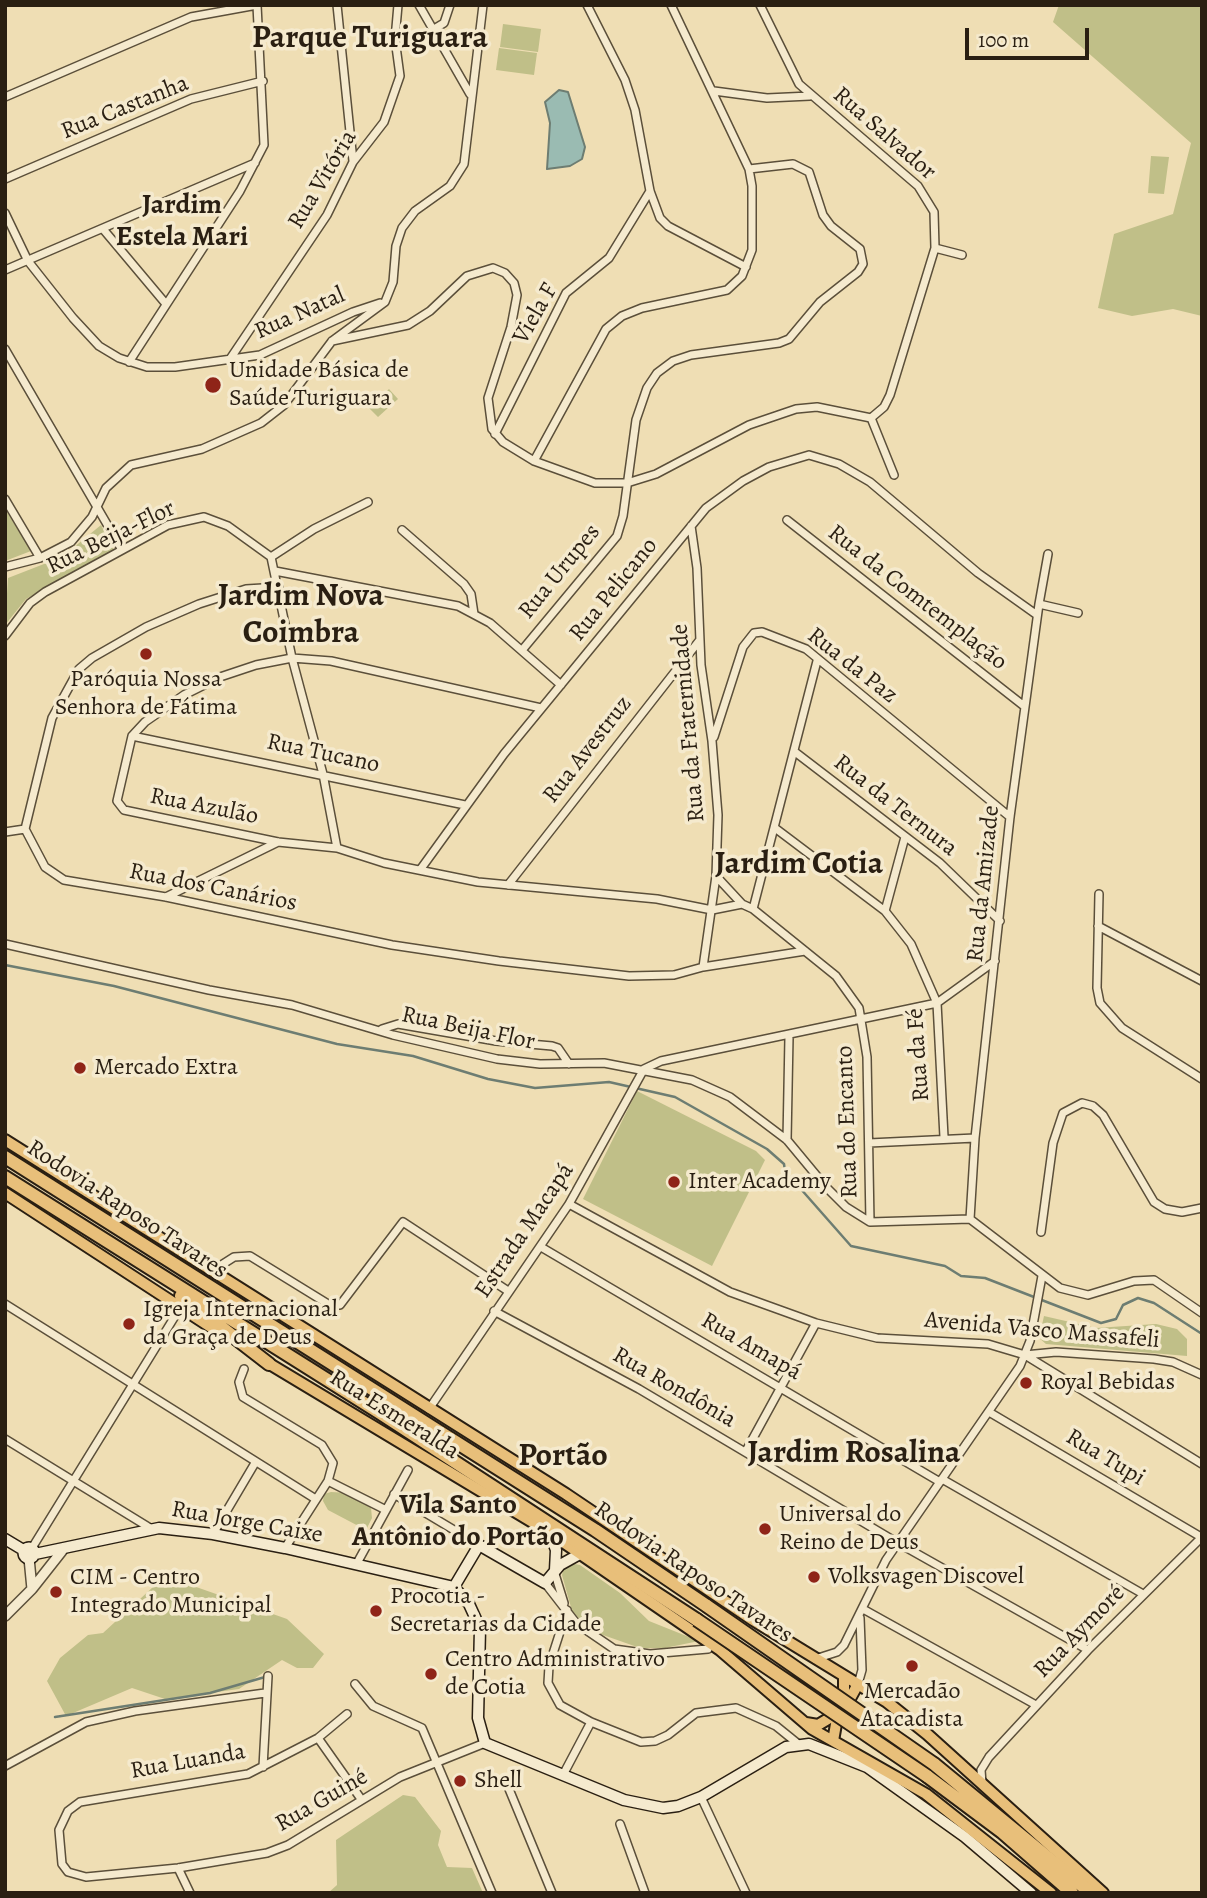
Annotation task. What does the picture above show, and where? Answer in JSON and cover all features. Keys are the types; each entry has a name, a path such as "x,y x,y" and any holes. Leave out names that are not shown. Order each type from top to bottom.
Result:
{"highway":[{"path":"5,1140 587,1508 815,1659 872,1692 912,1721 1103,1893"},
{"name":"Rodovia Raposo Tavares","path":"5,1157 595,1530 934,1764 1091,1893"},
{"name":"Rodovia Raposo Tavares","path":"5,1177 380,1413 697,1620 927,1776 1002,1832 1072,1893"},
{"name":"Rua Esmeralda","path":"5,1193 269,1364 550,1534 720,1650 803,1722 926,1794 1051,1893"},
{"path":"150,1268 269,1364"},
{"path":"803,1722 818,1724 828,1719 844,1690 844,1676"},
{"path":"833,1741 836,1724 858,1684"},
{"path":"850,1699 872,1692"}],"main road":[{"name":"Rua Jorge Caixe","path":"30,1553 62,1551 150,1528 213,1534 454,1587"},
{"path":"550,1534 556,1550 555,1574"},
{"path":"5,1539 30,1553"},
{"path":"578,1555 560,1565 545,1583 479,1545 454,1587 469,1604 481,1628 478,1718 485,1743 643,1805 678,1806 701,1797 797,1744 827,1749 867,1767 965,1837 1031,1893"}],"street":[{"path":"5,97 191,17 257,5 263,81 264,145 129,362 99,345 28,261 5,213"},
{"path":"337,5 353,162"},
{"name":"Rua Vitória","path":"230,359 327,215 353,162 384,122 400,76 395,39 398,5"},
{"path":"419,5 470,95"},
{"path":"434,29 444,23 450,5"},
{"path":"5,567 40,558 71,542 92,517 117,475 131,465 202,449 261,423 284,405 332,341 385,302 393,282 396,246 402,228 415,211 459,176 464,164 470,95 483,5"},
{"path":"587,5 632,100 650,191 660,218 668,226 746,267"},
{"path":"534,461 606,329 622,316 642,308 727,290 736,284 746,267 754,236 749,169 671,5"},
{"name":"Rua Salvador","path":"760,5 792,71 810,96 918,186 934,212 936,248 890,395 884,407 871,418"},
{"name":"Rua Castanha","path":"5,179 191,99 263,81"},
{"path":"714,92 767,98 810,96"},
{"path":"5,270 255,163"},
{"name":"Rua Urupes","path":"523,649 617,536 636,420 647,388 657,373 673,361 691,355 779,343 789,339 821,302 858,272 863,264 860,249 831,226 823,215 809,172 793,164 749,169"},
{"name":"Viela F","path":"495,434 566,293 609,258 650,191"},
{"path":"103,229 166,304"},
{"path":"936,248 962,255"},
{"path":"332,341 408,325 430,311 467,276 493,268 505,273 514,284 517,295 511,327 488,398 488,418 495,434 534,461 574,478 596,483 627,483 656,474 749,425 796,409 817,407 871,418 894,475"},
{"name":"Rua Natal","path":"129,362 146,367 174,367 260,355 353,312 385,302"},
{"path":"5,349 122,550"},
{"name":"Rua Pelicano","path":"420,870 465,805 541,708 706,508 743,481 795,457 809,455 839,464 895,502 968,565 1037,615"},
{"path":"5,499 40,558"},
{"path":"337,848 323,774 292,658 271,557 314,529 368,502"},
{"name":"Rua Beija-Flor","path":"5,636 30,603 168,525 204,517 228,526 271,557"},
{"name":"Rua da Comtemplação","path":"787,520 1024,706"},
{"name":"Rua da Fraternidade","path":"691,526 697,568 701,665 712,741 718,815 716,876 703,967"},
{"path":"402,530 464,584 471,594 474,614"},
{"name":"Rua da Amizade","path":"970,1219 975,1138 1010,817 1037,615 1048,554"},
{"path":"275,570 437,600 474,614 523,649 561,685"},
{"path":"5,832 25,829 52,718 79,669 92,658 146,627 199,604 246,589 279,587"},
{"path":"1039,604 1078,613"},
{"name":"Rua da Paz","path":"712,741 743,647 754,633 762,632 797,643 958,771 1010,817"},
{"name":"Rua Avestruz","path":"508,885 699,641"},
{"path":"132,736 169,706 220,677 292,658 331,661 541,708"},
{"path":"681,661 696,660 701,665"},
{"path":"753,909 817,661"},
{"name":"Rua Tucano","path":"132,736 465,805"},
{"name":"Rua Azulão","path":"132,736 117,801 124,810 278,842 337,848 420,870 508,885 657,899 712,910 742,904"},
{"name":"Rua da Ternura","path":"795,752 940,863 1000,921"},
{"name":"Rua da Fé","path":"775,828 885,911 911,944 937,1003 944,1137"},
{"name":"Rua dos Canários","path":"25,829 45,867 64,880 166,897 392,945 499,961 651,977 805,951"},
{"path":"885,911 905,837"},
{"path":"166,897 278,842"},
{"path":"716,876 742,904 753,909 805,951 849,991 862,1020"},
{"path":"1099,894 1097,988 1100,1003 1122,1028 1202,1079"},
{"path":"1098,926 1202,981"},
{"name":"Rua Beija Flor","path":"5,944 209,990 292,1005 382,1029 393,1035 498,1059 569,1064 604,1063 644,1069 661,1061 789,1037 937,1003 995,961"},
{"name":"Rua do Encanto","path":"862,1020 869,1143 870,1222"},
{"path":"382,1029 398,1024 496,1041 545,1045 558,1048 569,1064"},
{"path":"787,1140 789,1037"},
{"path":"644,1069 713,1088 730,1097 787,1140 839,1200 870,1222 970,1219 1060,1288 1088,1295 1134,1281 1154,1280 1202,1313"},
{"name":"Estrada Macapá","path":"429,1409 569,1204 636,1078 644,1069"},
{"path":"1041,1233 1052,1143 1063,1113 1082,1103 1093,1106 1103,1115 1154,1202 1165,1209 1182,1212 1202,1208"},
{"path":"869,1143 944,1137 975,1138"},
{"name":"Avenida Vasco Massafeli","path":"569,1204 730,1292 816,1323 877,1338 988,1344 1025,1354 1056,1352 1154,1359 1182,1365 1202,1375"},
{"path":"211,1272 227,1260 242,1255 261,1261 335,1306 347,1300 403,1222 508,1291"},
{"name":"Rua Amapá","path":"541,1248 1143,1594"},
{"path":"815,1659 837,1653 861,1613 873,1583 898,1543 989,1412 1025,1354 1042,1276"},
{"path":"5,1315 8,1306 314,1498"},
{"path":"33,1589 30,1553 180,1308"},
{"name":"Rua Rondônia","path":"494,1311 746,1451 898,1543 1088,1650"},
{"path":"746,1451 816,1323"},
{"path":"1025,1354 1202,1464"},
{"path":"244,1369 239,1382 243,1397 322,1445 333,1463 328,1481 314,1498 285,1548"},
{"name":"Rua Tupi","path":"989,1412 1201,1537"},
{"path":"5,1439 150,1528"},
{"path":"213,1534 255,1463"},
{"path":"356,1565 384,1509 408,1470"},
{"path":"328,1481 384,1509"},
{"path":"394,1494 479,1545"},
{"name":"Rua Aymoré","path":"989,1757 1088,1650 1201,1537"},
{"path":"5,1616 33,1589 62,1551"},
{"path":"555,1574 567,1610 549,1666 548,1683 560,1705 591,1722 641,1742 655,1741 696,1713 736,1708 776,1726 797,1744"},
{"path":"545,1583 585,1631 614,1649 650,1654 708,1649"},
{"path":"858,1684 862,1670 861,1613"},
{"path":"861,1613 1036,1705"},
{"path":"263,1767 268,1676"},
{"path":"355,1684 373,1706 420,1725 492,1893"},
{"path":"5,1766 86,1723 135,1711 265,1693"},
{"name":"Rua Luanda","path":"59,1853 62,1819 80,1802 229,1779 263,1767 318,1738 347,1714"},
{"path":"562,1775 591,1722"},
{"path":"318,1738 361,1799"},
{"name":"Rua Guiné","path":"59,1853 68,1872 77,1877 178,1868 267,1853 288,1845 361,1799 434,1761 485,1743"},
{"path":"962,1765 971,1767 989,1757"},
{"path":"982,1786 981,1770 989,1757"},
{"path":"509,1789 552,1893"},
{"path":"701,1797 746,1893"},
{"path":"620,1824 645,1893"},
{"path":"178,1868 190,1893"}],"shaded area":[{"path":"1059,5 1202,5 1202,316 1173,309 1132,316 1098,308 1114,234 1173,214 1191,143 1053,22"},
{"path":"503,24 541,29 538,52 500,47"},
{"path":"499,48 537,53 534,75 496,70"},
{"path":"1151,156 1169,157 1164,194 1148,193"},
{"path":"389,389 398,399 378,417 369,408"},
{"path":"5,509 31,551 5,561"},
{"path":"101,525 114,550 26,599 5,625 8,578 62,557"},
{"name":"Inter Academy","path":"637,1091 756,1151 765,1160 712,1266 583,1199"},
{"path":"1044,1316 1096,1328 1156,1324 1177,1329 1187,1339 1187,1356 1046,1344 1039,1338"},
{"path":"350,1493 371,1508 372,1518 366,1530 328,1510 323,1501 324,1494"},
{"path":"570,1563 580,1565 620,1593 649,1621 699,1641 665,1648 640,1648 603,1635 584,1624 572,1611 562,1575 564,1567"},
{"path":"165,1576 287,1619 324,1654 313,1668 297,1668 282,1660 239,1689 165,1699 132,1688 66,1716 47,1681 60,1658 88,1635 103,1633"},
{"path":"403,1795 415,1797 441,1831 438,1845 447,1867 472,1868 483,1893 328,1893 337,1885 336,1840"}],"water":[{"path":"559,90 568,92 585,147 582,159 570,166 547,169 550,123 545,102"}],"waterway":[{"path":"5,965 114,986 337,1044 413,1056 488,1079 535,1088 609,1082 675,1097 767,1149 784,1164 785,1171 851,1246 945,1266 961,1276 985,1278 1101,1323 1116,1319 1123,1305 1138,1298 1154,1303 1202,1334"},
{"path":"55,1717 210,1693 265,1677"}],"place":[{"name":"Unidade Básica de Saúde Turiguara","path":"213,385"},
{"name":"Paróquia Nossa Senhora de Fátima","path":"146,654"},
{"name":"Mercado Extra","path":"80,1068"},
{"name":"Inter Academy","path":"674,1182"},
{"name":"Igreja Internacional da Graça de Deus","path":"129,1324"},
{"name":"Royal Bebidas","path":"1026,1383"},
{"name":"Universal do Reino de Deus","path":"765,1529"},
{"name":"Volksvagen Discovel","path":"814,1577"},
{"name":"CIM - Centro Integrado Municipal","path":"56,1592"},
{"name":"Procotia - Secretarias da Cidade","path":"376,1611"},
{"name":"Mercadão Atacadista","path":"912,1666"},
{"name":"Centro Administrativo de Cotia","path":"431,1674"},
{"name":"Shell","path":"460,1781"}],"district":[{"name":"Parque Turiguara","path":"370,39"},
{"name":"Jardim Estela Mari","path":"182,222"},
{"name":"Jardim Nova Coimbra","path":"301,616"},
{"name":"Jardim Cotia","path":"799,865"},
{"name":"Jardim Rosalina","path":"854,1454"},
{"name":"Portão","path":"563,1457"},
{"name":"Vila Santo Antônio do Portão","path":"458,1522"}]}
